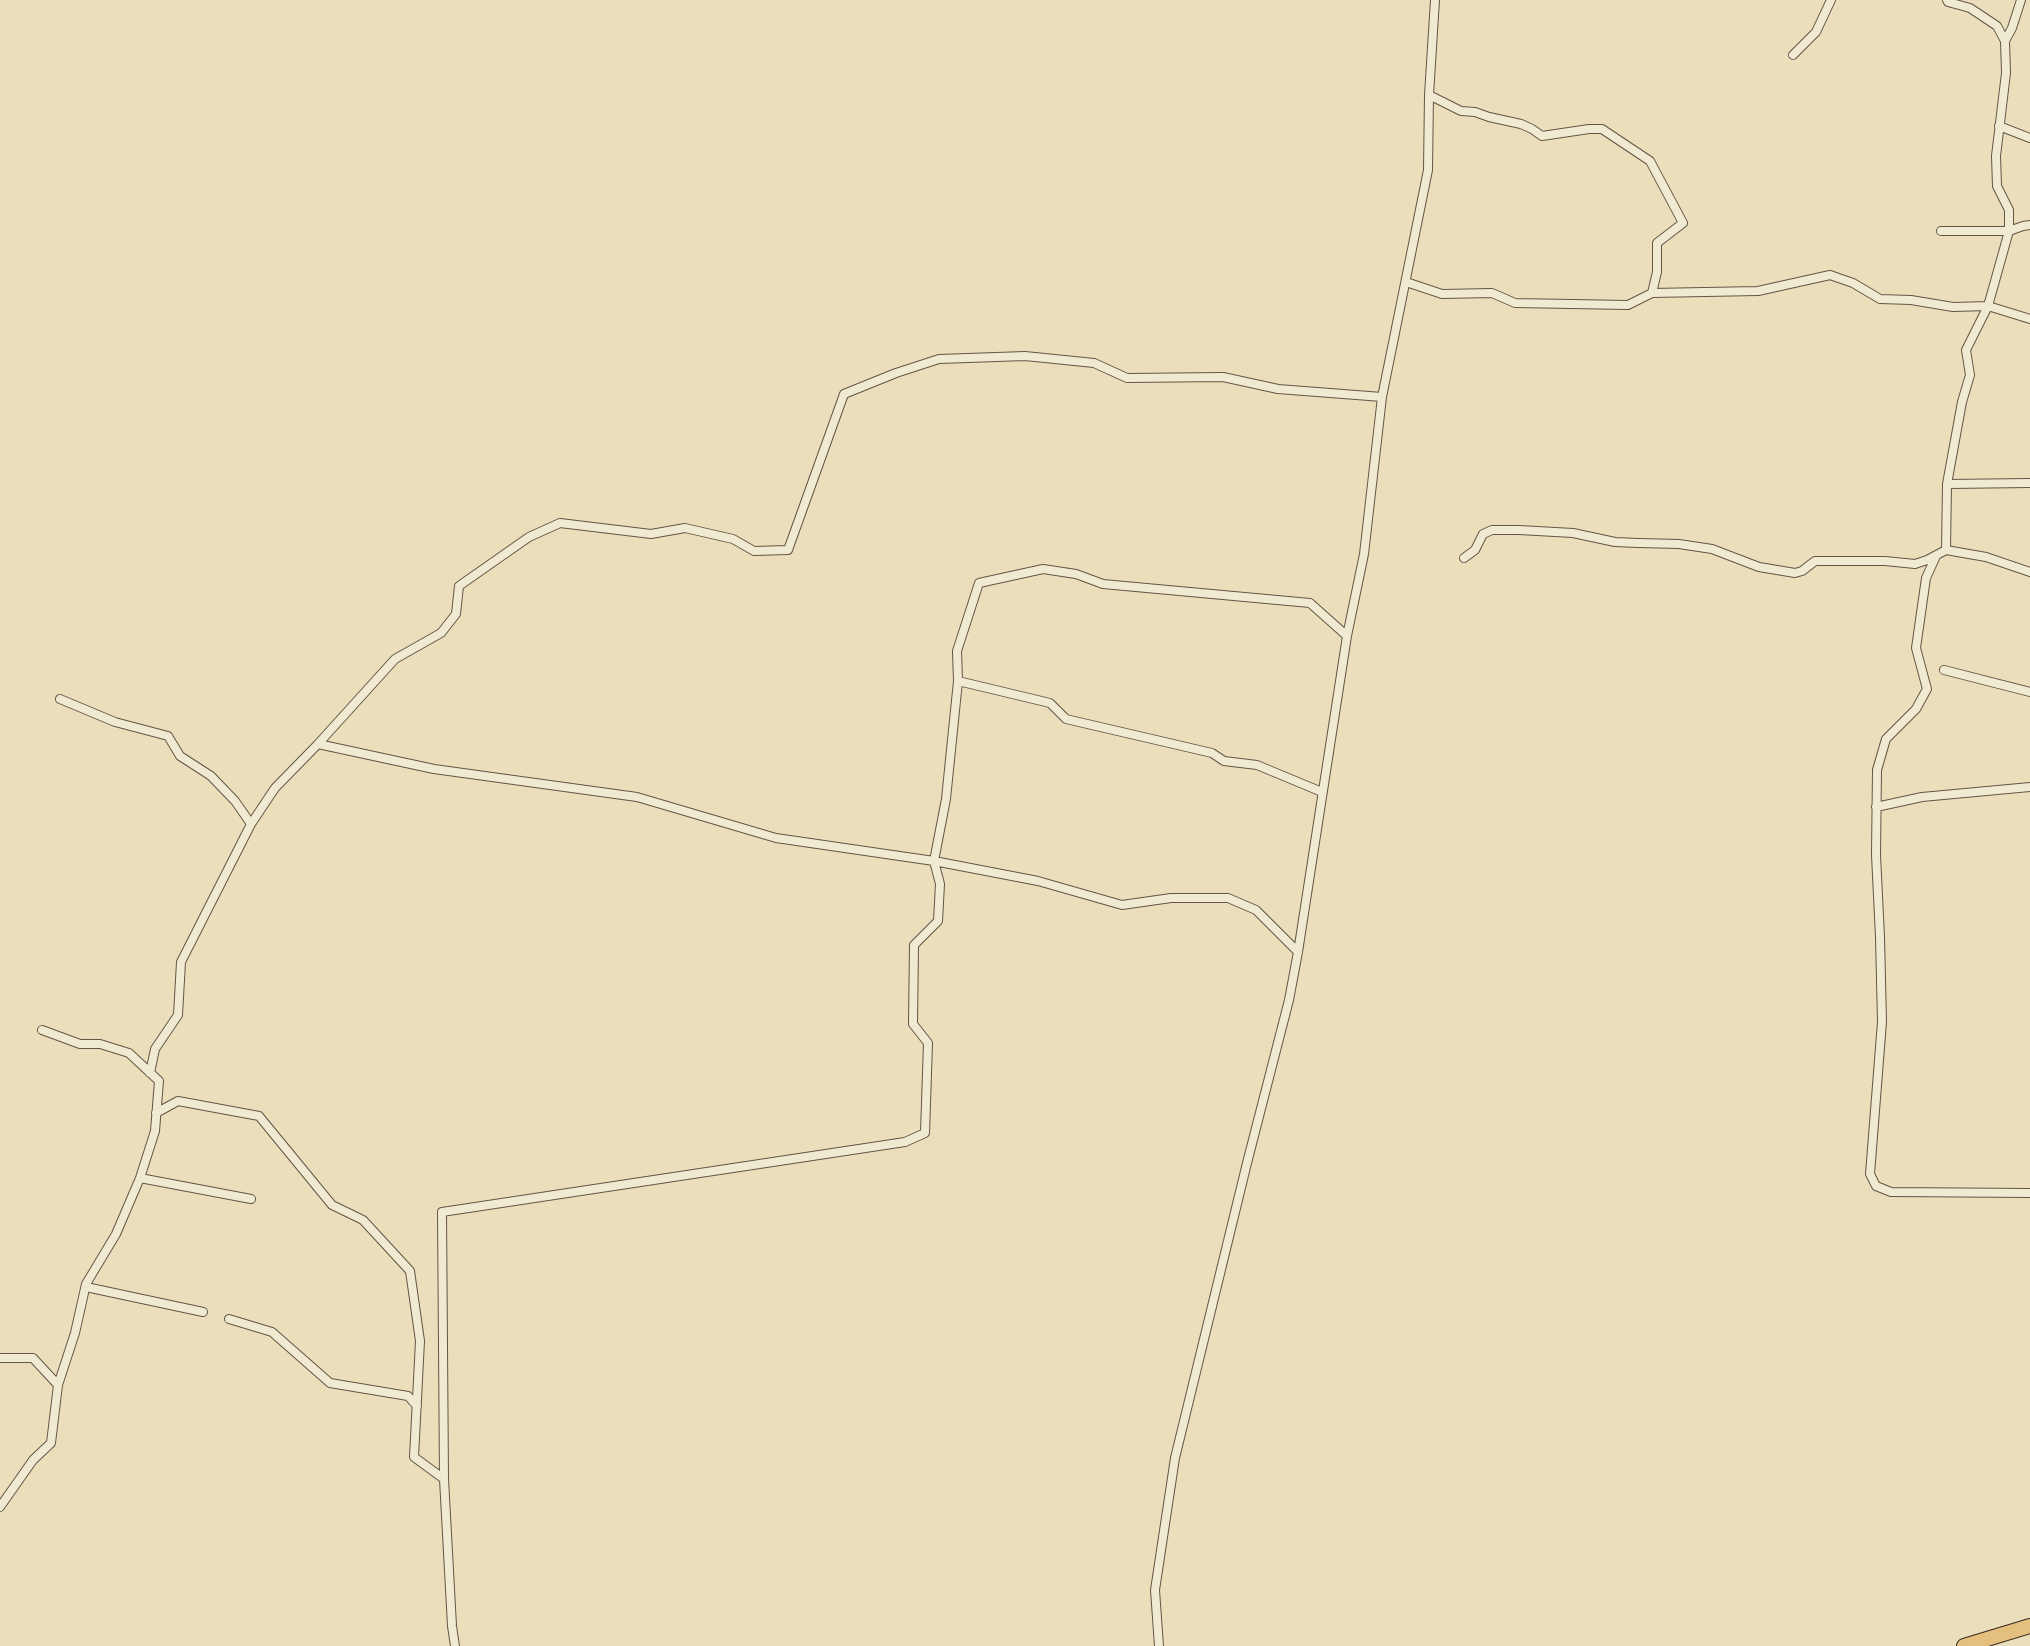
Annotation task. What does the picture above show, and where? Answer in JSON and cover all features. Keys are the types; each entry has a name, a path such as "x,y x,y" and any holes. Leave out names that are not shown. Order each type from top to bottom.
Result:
{"highway":[{"path":"1964,1646 2030,1626"}],"street":[{"path":"1160,1646 1156,1590 1175,1458 1246,1163 1289,1000 1298,952 1347,636 1364,554 1382,397 1428,170 1429,95 1435,0"},
{"path":"1793,55 1816,32 1831,0"},
{"path":"1946,550 1945,516 1947,484 1962,402 1970,375 1966,350 1988,306 2009,231 2009,210 1997,186 1996,156 2006,73 2005,41 1998,26 1970,8 1948,2 1947,0"},
{"path":"2005,41 2012,28 2021,0"},
{"path":"1429,95 1461,111 1475,112 1521,124 1542,136 1589,129 1602,129 1650,161 1683,222 1657,244 1657,272 1652,293"},
{"path":"1999,126 2030,138"},
{"path":"1941,231 2009,231 2030,225"},
{"path":"1406,282 1442,294 1492,293 1515,303 1628,305 1652,293 1758,291 1830,275 1853,283 1880,299 1911,300 1953,307 1988,306 2030,319"},
{"path":"150,1073 155,1049 178,1015 181,962 251,824 274,788 318,744 394,659 441,633 456,614 459,586 529,537 560,523 650,534 685,528 733,539 754,551 788,550 844,394 896,373 939,359 1025,356 1094,363 1127,378 1223,377 1278,389 1382,397"},
{"path":"1947,484 2030,483"},
{"path":"1464,558 1475,550 1482,534 1492,530 1573,533 1616,542 1679,544 1712,549 1759,567 1795,573 1802,571 1815,562 1885,561 1915,564 1946,550 1986,557 2030,572"},
{"path":"1936,556 1926,578 1916,648 1928,689 1916,708 1886,739 1877,770 1876,854 1882,1022 1870,1174 1876,1186 1891,1192 2030,1193"},
{"path":"455,1646 452,1626 444,1479 442,1212 905,1142 925,1133 928,1043 913,1024 914,945 938,921 940,884 934,860 946,799 958,681 957,651 979,583 1043,569 1076,574 1103,584 1310,603 1347,636"},
{"path":"1944,670 2030,692"},
{"path":"958,681 1050,703 1066,719 1212,753 1224,761 1257,764 1322,792"},
{"path":"60,699 115,722 168,736 180,756 211,776 235,801 251,824"},
{"path":"318,744 434,769 636,797 776,838 934,860 1038,881 1122,905 1171,898 1228,898 1256,910 1298,952"},
{"path":"1876,806 1922,797 2030,787"},
{"path":"0,1507 33,1460 51,1443 58,1385 75,1333 86,1287 116,1234 140,1178 155,1131 158,1081 129,1053 100,1044 80,1044 42,1030"},
{"path":"156,1113 178,1101 259,1116 332,1205 363,1220 410,1272 420,1341 414,1457 444,1479"},
{"path":"140,1178 251,1199"},
{"path":"86,1287 203,1312"},
{"path":"229,1319 272,1332 330,1383 408,1396 417,1406"},
{"path":"0,1358 33,1358 58,1385"}]}
